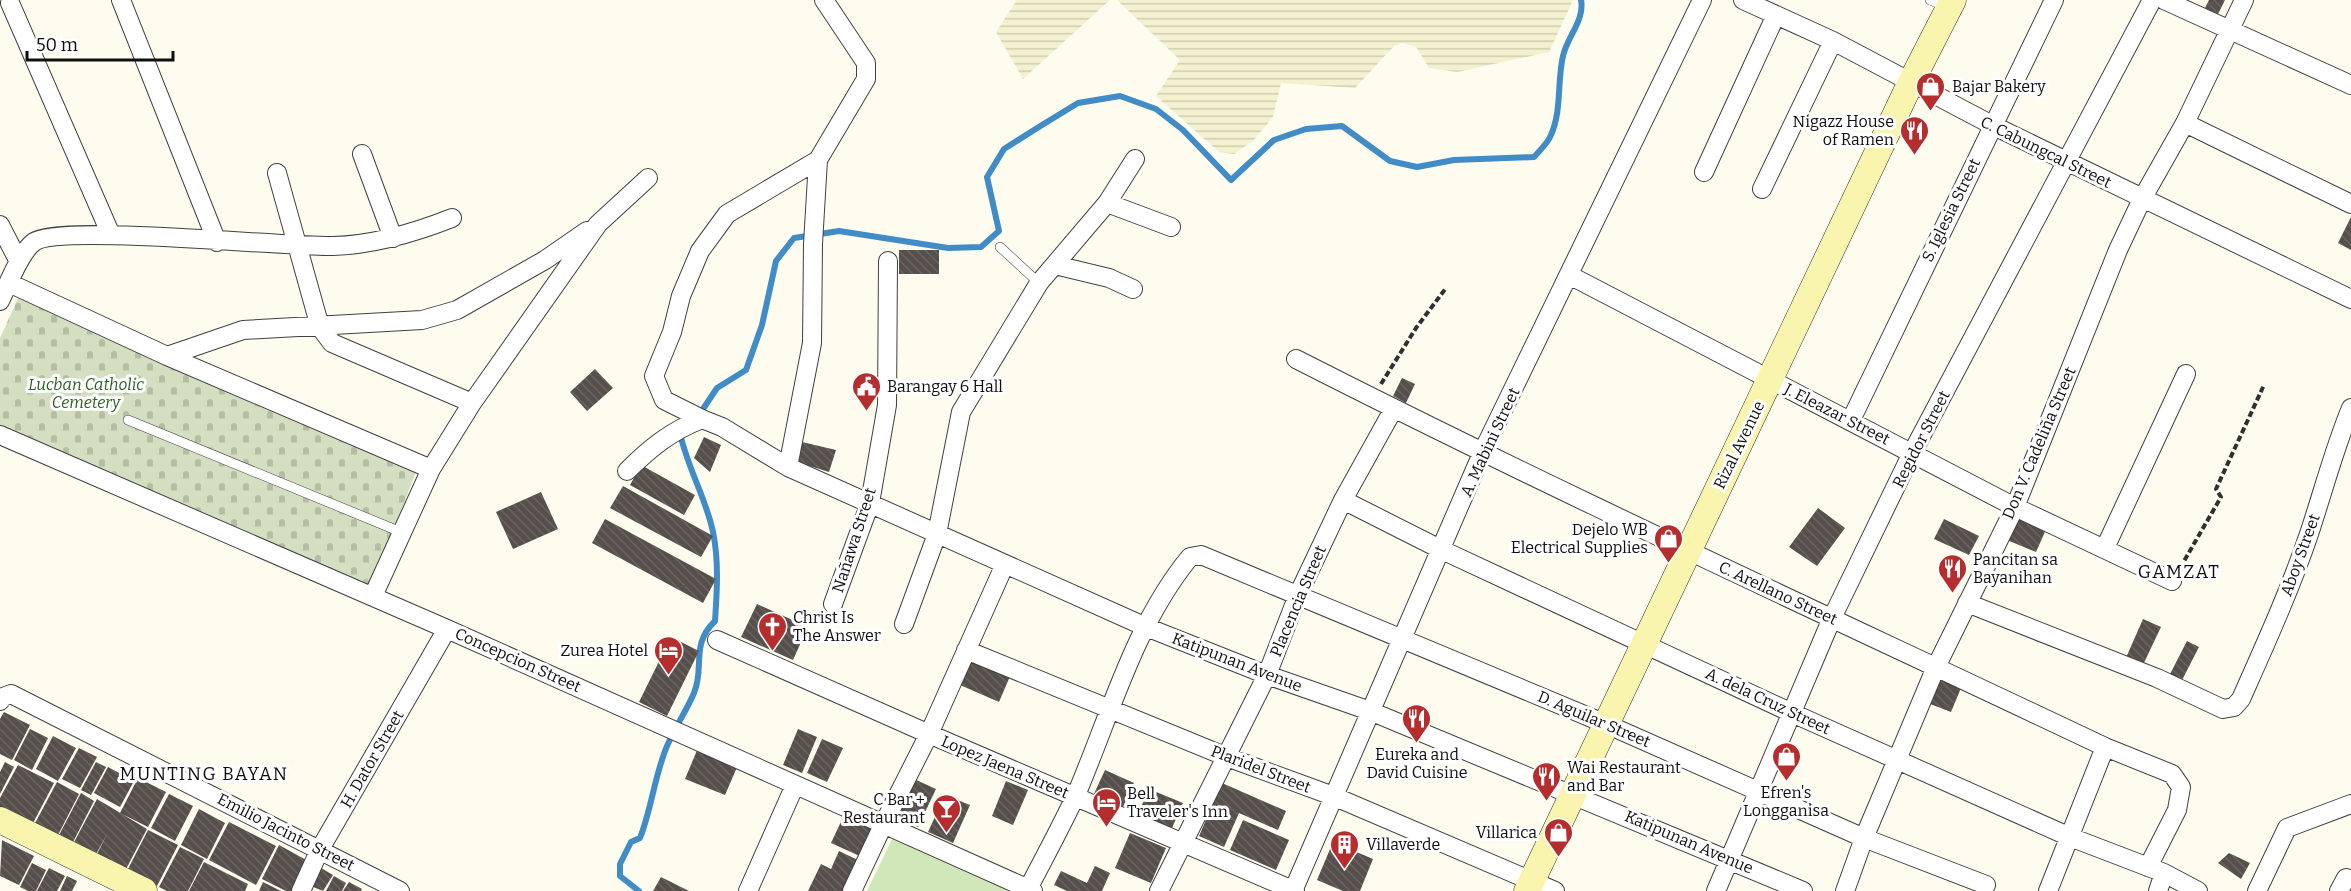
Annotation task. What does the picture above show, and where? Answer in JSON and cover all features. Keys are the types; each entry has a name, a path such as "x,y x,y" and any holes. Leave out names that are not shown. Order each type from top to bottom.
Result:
{"main road":[{"name":"Rizal Avenue","path":"1530,886 1910,84 1944,3"},
{"path":"0,820 144,891"}],"street":[{"path":"121,0 217,242"},
{"path":"788,467 812,343 813,244 818,160 866,79 866,63 824,0"},
{"name":"A. Mabini Street","path":"1294,891 1332,796 1442,550 1483,451 1702,0"},
{"name":"C. Cabungcal Street","path":"1743,0 1833,41 1910,84 1992,125 2351,299"},
{"name":"S. Iglesia Street","path":"1851,420 2054,0"},
{"name":"Regidor Street","path":"1716,891 1832,618 1912,453 2152,0"},
{"path":"2164,0 2351,85"},
{"name":"Don V. Cadeliña Street","path":"1845,891 1864,838 1936,667 2014,507 2118,250 2142,199 2185,123 2244,0"},
{"path":"10,3 111,235"},
{"path":"1704,172 1775,16"},
{"path":"1762,189 1833,41"},
{"path":"2185,123 2351,204"},
{"path":"362,154 393,238"},
{"path":"904,624 937,534 961,412 1039,283 1107,203 1135,159"},
{"name":"Katipunan Avenue","path":"818,160 727,214 700,251 681,296 672,332 654,376 664,400 722,427 788,467 1146,627 1267,675 1370,711 1729,858 1803,891"},
{"path":"278,173 320,327 332,344 472,403"},
{"path":"168,356 243,330 422,320 457,310 546,260 598,224 648,178"},
{"path":"1107,203 1171,227"},
{"path":"0,301 19,262 34,242 55,235 111,235 217,242 336,246 393,238 452,218"},
{"path":"373,596 431,469 472,403 598,224"},
{"path":"0,225 19,262"},
{"name":"Nañawa Street","path":"833,604 870,503 887,405 888,261"},
{"path":"1055,265 1109,278 1132,289"},
{"name":"J. Eleazar Street","path":"1569,275 2014,507 2172,581"},
{"path":"9,283 168,356 431,469"},
{"name":"C. Arellano Street","path":"1296,359 1393,410 1483,451 1688,551 2105,747 2172,774 2181,787 2177,810 2156,870 2158,891"},
{"path":"2105,548 2186,374"},
{"name":"Aboy Street","path":"1967,603 2157,678 2223,709 2234,707 2241,699 2268,640 2308,535 2351,408"},
{"name":"Placencia Street","path":"1159,891 1267,675 1298,595 1342,500 1393,410"},
{"path":"627,471 654,445 682,427 702,419"},
{"name":"Concepcion Street","path":"0,435 373,596 1031,890"},
{"name":"A. dela Cruz Street","path":"1342,500 1442,550 1897,761 2070,837 2156,870 2198,891"},
{"name":"D. Aguilar Street","path":"1146,627 1180,568 1190,557 1202,555 1606,724 1864,838 1986,885"},
{"path":"852,891 929,734 1005,564"},
{"path":"1031,890 1075,797 1146,627"},
{"name":"H. Dator Street","path":"301,891 320,849 447,629"},
{"name":"Lopez Jaena Street","path":"717,640 1294,891"},
{"name":"Plaridel Street","path":"966,650 1227,757 1332,796 1530,886 1556,891"},
{"name":"Emilio Jacinto Street","path":"6,698 320,849 400,891"},
{"path":"2048,891 2105,747"},
{"path":"748,891 795,785"},
{"path":"2257,891 2287,828 2351,804"},
{"path":"2331,810 2351,822"}],"lane":[{"path":"1000,246 1039,283"},
{"path":"128,420 401,532"}],"path":[{"path":"1373,398 1416,328 1446,288"},
{"path":"2172,581 2221,497 2216,489 2264,385"}],"shaded area":[{"path":"1017,0 1110,0 1023,79 996,32"},
{"path":"1117,0 1573,0 1549,52 1457,72 1429,68 1416,47 1402,43 1394,46 1355,88 1281,83 1273,117 1253,141 1234,154 1219,152 1156,96 1180,60"}],"green space":[{"name":"Lucban Catholic Cemetery","path":"20,294 417,469 372,588 0,426 0,338"},
{"path":"894,835 1020,891 867,891"}],"building":[{"path":"2209,0 2225,0 2218,14 2205,8"},
{"path":"2351,217 2351,250 2338,243"},
{"path":"899,250 939,250 939,274 899,274"},
{"path":"595,369 613,388 587,411 570,392"},
{"path":"1402,378 1415,384 1406,403 1393,396"},
{"path":"704,437 721,445 710,472 694,458"},
{"path":"802,442 836,450 829,472 797,462"},
{"path":"641,465 695,495 684,515 630,485"},
{"path":"623,486 713,536 701,557 610,508"},
{"path":"541,492 558,529 513,549 496,512"},
{"path":"1818,508 1845,528 1817,566 1789,547"},
{"path":"2019,512 2048,525 2036,552 2007,540"},
{"path":"605,519 716,579 703,603 592,543"},
{"path":"1944,519 1979,536 1969,555 1934,539"},
{"path":"757,604 808,627 793,660 741,637"},
{"path":"2143,619 2161,627 2142,667 2125,660"},
{"name":"Zurea Hotel","path":"671,637 699,651 667,716 639,702"},
{"path":"2187,641 2199,647 2180,684 2168,678"},
{"path":"973,657 1011,674 999,702 960,685"},
{"path":"1935,678 1961,688 1951,712 1925,702"},
{"path":"4,712 30,725 12,760 0,754 0,719"},
{"path":"30,729 48,738 32,770 14,760"},
{"path":"798,729 817,737 802,773 783,765"},
{"path":"53,736 76,748 58,781 36,769"},
{"path":"822,739 843,748 827,782 807,773"},
{"path":"79,748 97,757 80,788 62,779"},
{"path":"698,748 738,765 725,795 685,779"},
{"path":"5,762 14,767 0,794 0,772"},
{"path":"96,762 106,767 91,795 81,790"},
{"path":"18,765 54,783 32,825 0,808 0,798"},
{"path":"108,767 134,781 120,807 94,793"},
{"path":"1105,770 1134,783 1122,809 1093,796"},
{"path":"138,778 166,792 148,827 120,813"},
{"path":"914,779 936,789 918,827 896,817"},
{"path":"1006,781 1028,790 1013,825 992,816"},
{"path":"57,782 79,794 56,839 33,827"},
{"path":"1222,783 1286,811 1278,830 1239,813 1224,847 1199,836"},
{"path":"1149,789 1183,803 1172,828 1138,814"},
{"path":"81,793 94,801 71,846 57,839"},
{"path":"169,794 193,806 175,841 151,828"},
{"path":"945,795 970,805 953,843 928,832"},
{"path":"97,799 147,829 125,871 96,856 107,834 94,858 72,846"},
{"path":"199,809 225,823 207,859 181,845"},
{"path":"846,811 878,827 864,858 831,843"},
{"path":"1243,820 1289,840 1276,870 1230,850"},
{"path":"229,822 276,846 256,885 209,860"},
{"path":"148,830 178,845 157,886 127,871"},
{"path":"1130,833 1166,848 1151,883 1115,868"},
{"path":"2,840 34,856 19,885 0,876"},
{"name":"Villaverde","path":"1333,842 1373,859 1360,891 1343,891 1317,880"},
{"path":"279,845 308,861 292,891 286,891 262,879"},
{"path":"180,847 204,859 188,891 167,891 159,887"},
{"path":"839,851 862,862 849,891 808,891 821,864 831,869"},
{"path":"2229,853 2250,863 2241,879 2218,863"},
{"path":"204,862 248,884 245,891 189,891"},
{"path":"32,863 46,870 36,891 28,891 20,887"},
{"path":"1095,866 1110,873 1102,891 1067,891 1054,885 1061,871 1087,883"},
{"path":"49,868 65,876 57,891 37,891"},
{"path":"321,868 333,875 323,891 311,886"},
{"path":"67,876 77,881 72,891 60,891"},
{"path":"334,876 346,883 342,891 326,891"},
{"path":"661,877 689,891 653,891"},
{"path":"263,882 281,891 259,891"},
{"path":"349,882 362,889 361,891 343,891"}],"waterway":[{"path":"701,412 717,388 746,370 762,325 776,261 794,238 839,231 948,248 981,247 999,231 987,177 1004,149 1078,103 1120,96 1156,109 1183,130 1231,180 1274,140 1306,129 1342,126 1390,161 1417,167 1454,160 1534,157 1548,141 1554,125 1563,56 1580,15 1581,0"},
{"path":"639,891 620,876 620,864 631,842 640,838 665,751 694,693 700,647 707,630 715,621 717,565 713,532 680,433"}],"place":[{"name":"Bajar Bakery","path":"1931,112"},
{"name":"Nigazz House of Ramen","path":"1915,156"},
{"name":"Barangay 6 Hall","path":"866,412"},
{"name":"Dejelo WB Electrical Supplies","path":"1669,564"},
{"name":"Pancitan sa Bayanihan","path":"1952,594"},
{"name":"Christ Is The Answer","path":"772,652"},
{"name":"Zurea Hotel","path":"669,676"},
{"name":"Eureka and David Cuisine","path":"1417,744"},
{"name":"Efren's Longganisa","path":"1786,782"},
{"name":"Wai Restaurant and Bar","path":"1546,802"},
{"name":"Bell Traveler's Inn","path":"1106,828"},
{"name":"C Bar + Restaurant","path":"946,834"},
{"name":"Villarica","path":"1558,858"},
{"name":"Villaverde","path":"1345,870"}],"district":[{"name":"GAMZAT","path":"2179,572"},
{"name":"MUNTING BAYAN","path":"204,774"}]}
